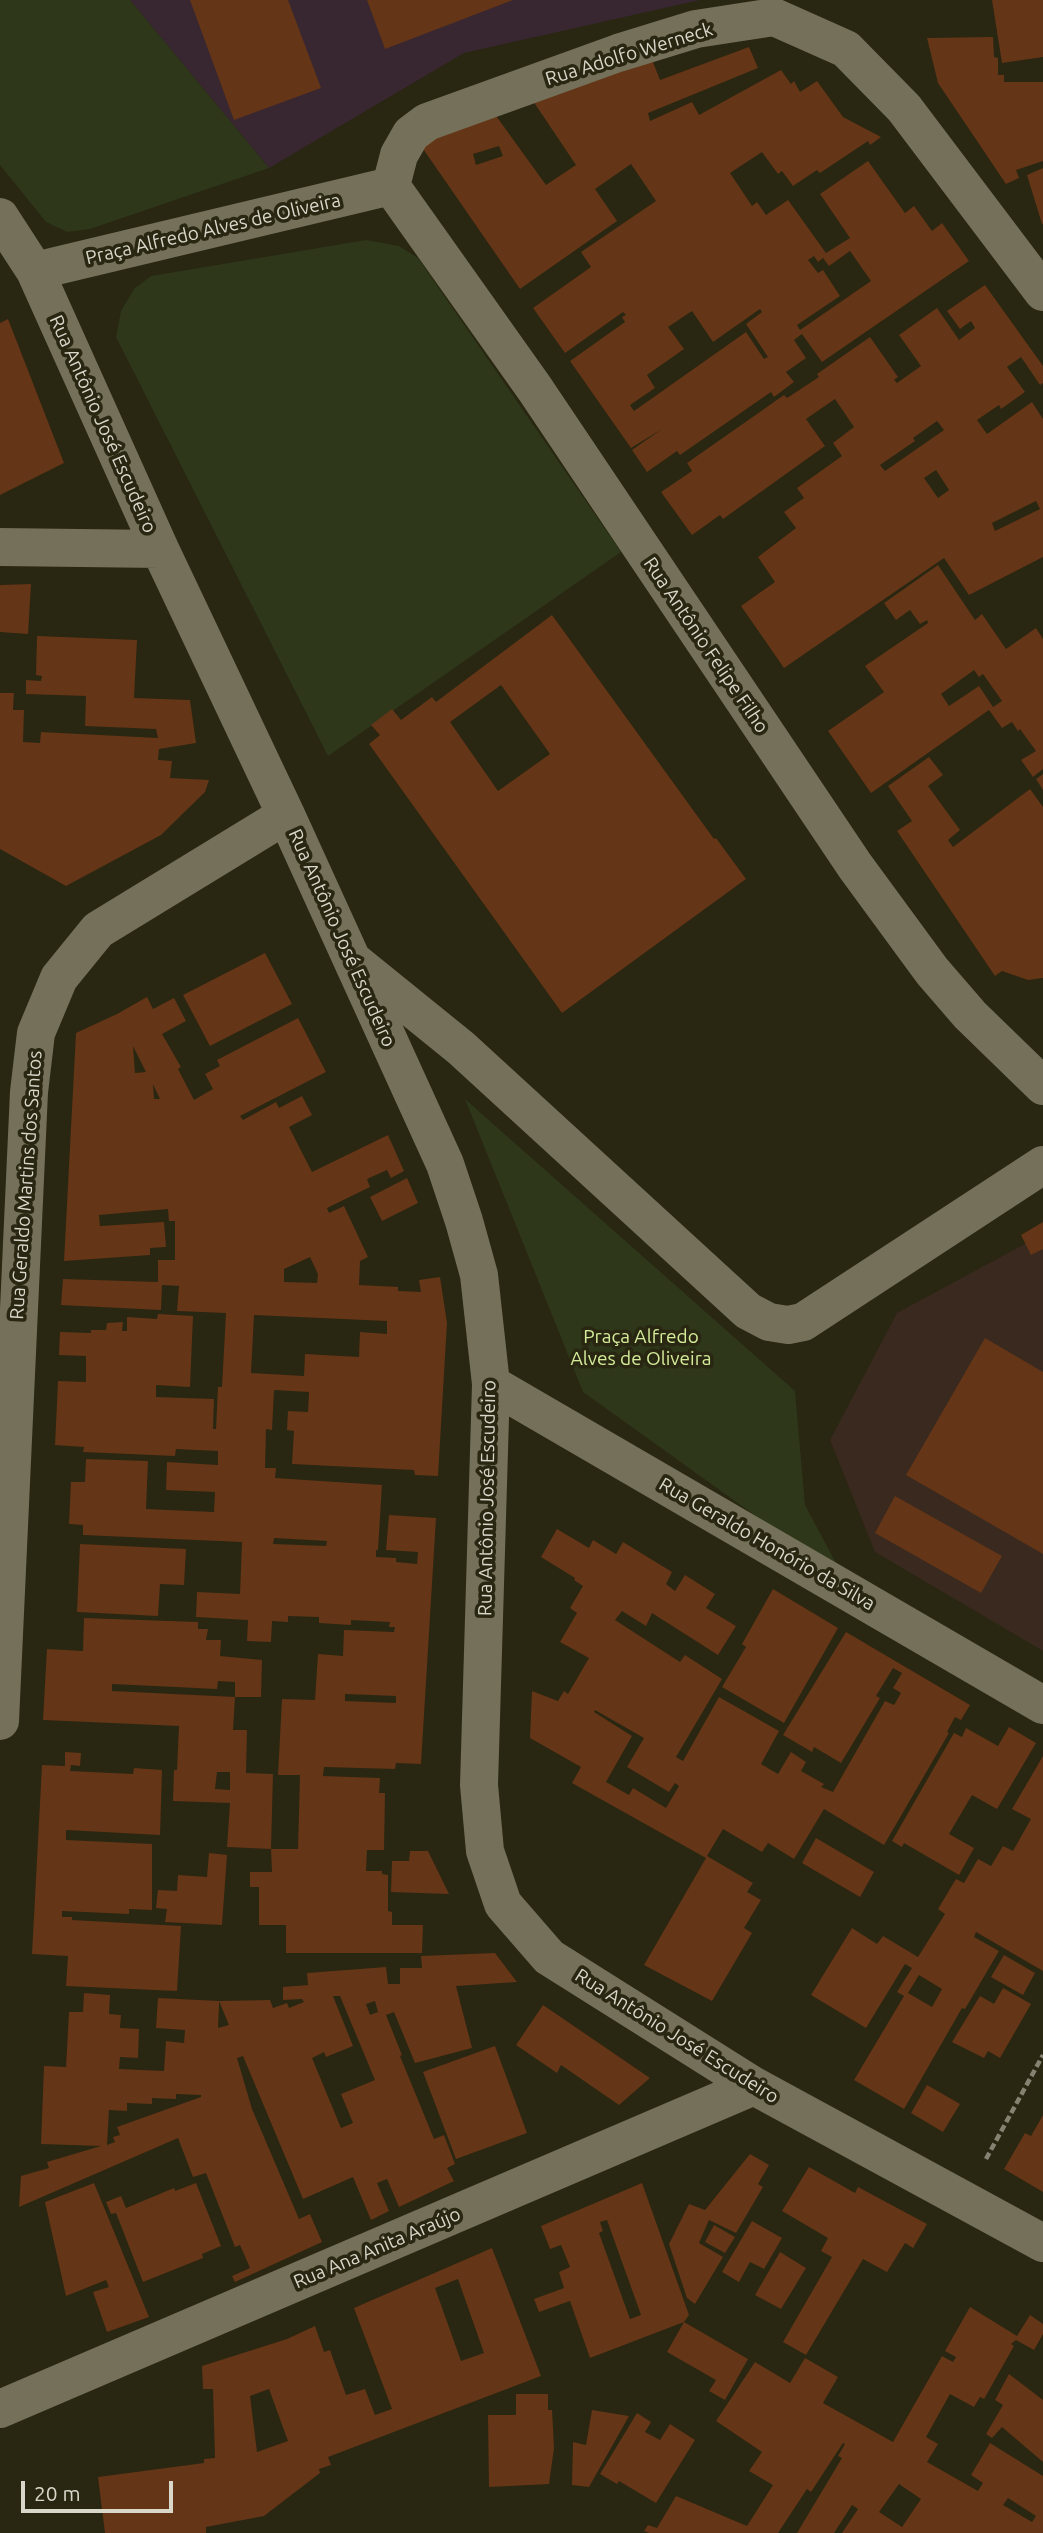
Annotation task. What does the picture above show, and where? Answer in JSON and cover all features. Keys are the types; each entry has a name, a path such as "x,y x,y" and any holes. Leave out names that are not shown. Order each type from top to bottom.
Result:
{"street":[{"name":"Rua Adolfo Werneck","path":"391,186 399,155 411,134 427,122 618,53 696,29 774,17 846,49 904,108 1043,292"},
{"name":"Praça Alfredo Alves de Oliveira","path":"35,271 391,186"},
{"name":"Rua Antônio Felipe Filho","path":"391,186 535,389 855,866 932,971 970,1015 1043,1086"},
{"name":"Rua Antônio José Escudeiro","path":"0,217 35,271 160,549 286,815 445,1164 464,1221 478,1275 491,1384 480,1785 485,1851 503,1904 549,1957 754,2086 1043,2243"},
{"path":"0,547 160,549"},
{"name":"Rua Geraldo Martins dos Santos","path":"0,1721 29,1092 36,1033 59,978 98,930 286,815"},
{"path":"349,957 461,1048 748,1311 769,1322 788,1325 803,1322 1043,1164"},
{"name":"Rua Geraldo Honório da Silva","path":"491,1384 1043,1705"},
{"name":"Rua Ana Anita Araújo","path":"0,2409 754,2086"}],"path":[{"path":"964,2200 1043,2055"}],"shaded area":[{"path":"130,0 700,0 464,53 269,168"},
{"path":"1043,1234 1043,1651 875,1552 830,1440 897,1313"}],"green space":[{"path":"0,0 130,0 269,168 90,229 67,232 46,222 0,165"},
{"path":"366,240 399,246 418,258 621,552 328,756 116,337 121,311 134,289 151,276"},
{"name":"Praça Alfredo Alves de Oliveira","path":"465,1099 795,1391 805,1505 845,1580 583,1392"}],"building":[{"path":"190,0 288,0 321,88 234,120"},
{"path":"367,0 513,0 385,49"},
{"path":"992,0 1043,0 1043,57 1002,63"},
{"path":"993,37 994,57 998,58 998,75 1004,75 1004,82 1043,82 1043,161 1016,170 1019,178 1006,184 938,83 927,38"},
{"path":"749,47 758,68 648,113 650,121 692,102 699,115 781,70 791,84 794,81 800,92 817,81 843,117 881,137 870,145 868,141 820,173 817,170 793,186 782,171 778,174 762,152 730,173 752,206 757,202 766,215 788,200 826,253 850,238 820,194 868,161 905,213 914,206 932,231 942,223 969,261 822,362 802,334 794,340 806,358 786,372 794,382 774,397 771,392 680,455 677,451 647,472 632,450 662,429 631,448 570,361 625,322 622,317 626,315 623,312 565,353 533,308 591,267 581,252 656,201 631,164 595,189 617,221 520,289 419,143 494,113 546,185 576,165 531,98 649,52 660,80","holes":["499,146 503,156 476,165 473,154","850,251 871,281 800,330 797,325 840,296 823,270 818,273 808,260 814,256 818,262 823,258 829,266","760,309 762,312 746,324 768,357 764,359 746,332 634,411 630,405 655,388 647,375 684,349 668,327 692,311 713,342"]},
{"path":"1043,168 1043,224 1042,224 1027,175"},
{"path":"985,285 1043,366 1043,383 1040,385 1021,357 1007,367 1025,392 1001,409 999,405 977,420 987,434 1032,402 1043,419 1043,557 969,595 944,558 784,668 741,606 775,582 758,557 796,528 784,512 804,498 797,488 842,456 833,443 854,427 835,399 806,419 825,446 723,519 720,515 692,535 661,492 692,471 687,463 784,395 787,398 819,377 817,374 870,337 898,377 894,380 897,383 921,366 899,335 937,308 959,340 975,328 971,321 960,329 947,311","holes":["937,421 944,430 885,471 880,465 915,441 913,438","936,470 949,490 938,498 924,478","1036,501 1040,509 995,531 992,523"]},
{"path":"8,319 64,463 0,495 0,323"},
{"path":"938,565 975,620 982,614 1006,649 1036,628 1043,639 1043,769 1033,777 1021,760 1036,751 1012,722 1002,728 989,710 871,793 828,731 884,692 865,666 928,623 927,620 920,624 910,610 896,620 884,603","holes":["974,670 979,677 983,674 1002,701 993,707 979,686 949,706 941,694"]},
{"path":"31,584 28,634 0,632 0,585"},
{"path":"552,615 714,839 716,838 746,879 562,1013 369,744 380,735 371,725 392,709 401,720 432,697 436,702","holes":["501,685 550,754 498,791 450,722"]},
{"path":"37,636 137,640 134,698 190,700 196,743 159,749 158,760 172,761 170,778 209,780 205,792 161,835 66,886 0,849 0,693 14,693 13,710 24,710 23,742 40,743 41,732 158,738 156,729 85,726 86,696 26,694 26,680 41,681 42,676 36,675"},
{"path":"929,757 943,775 928,786 960,830 948,840 953,847 1030,789 1043,807 1043,978 1028,980 1002,971 995,976 897,831 912,821 888,786"},
{"path":"1043,774 1043,790 1036,779"},
{"path":"265,953 292,1004 210,1046 183,995"},
{"path":"147,997 153,1009 174,998 186,1021 162,1034 181,1067 178,1069 194,1100 213,1089 205,1074 220,1066 217,1060 298,1018 326,1072 240,1116 243,1120 276,1102 279,1108 302,1096 312,1115 289,1127 312,1172 388,1135 404,1171 391,1178 387,1170 367,1179 370,1187 327,1208 329,1213 344,1206 368,1257 360,1261 359,1285 398,1287 398,1291 421,1292 419,1280 440,1277 447,1323 438,1476 415,1475 414,1470 292,1464 294,1431 287,1430 288,1411 308,1412 309,1392 274,1390 272,1430 266,1429 265,1468 276,1468 275,1478 382,1485 376,1557 396,1558 396,1562 417,1564 418,1552 386,1550 389,1515 436,1518 421,1764 396,1763 395,1769 324,1767 323,1776 380,1778 379,1793 385,1793 384,1850 367,1850 366,1871 382,1871 382,1874 388,1875 388,1911 392,1912 392,1925 423,1925 422,1953 286,1953 286,1925 259,1925 259,1887 250,1887 250,1872 272,1872 271,1849 298,1849 300,1775 278,1775 282,1699 315,1700 318,1654 343,1656 344,1630 394,1632 395,1627 389,1627 390,1622 351,1620 351,1625 319,1623 319,1617 288,1616 288,1622 272,1621 271,1642 247,1641 248,1620 196,1617 197,1592 240,1594 242,1542 83,1535 83,1525 69,1524 71,1482 85,1482 86,1459 148,1461 146,1509 214,1512 215,1492 166,1490 167,1462 218,1465 218,1451 176,1449 175,1456 83,1452 84,1447 55,1445 58,1381 86,1382 86,1356 59,1355 60,1332 91,1333 91,1330 106,1330 107,1323 123,1322 122,1331 127,1331 127,1317 157,1319 158,1314 193,1316 190,1387 156,1385 156,1397 214,1399 213,1429 216,1429 218,1387 222,1387 226,1313 177,1311 179,1286 162,1285 161,1310 61,1305 63,1279 158,1282 158,1260 175,1260 175,1221 169,1221 168,1209 99,1215 100,1226 164,1222 166,1247 150,1248 150,1255 64,1261 76,1033","holes":["133,1046 146,1072 135,1073","153,1084 160,1099 154,1099","310,1257 318,1274 317,1283 284,1282 284,1269","254,1315 387,1321 387,1334 360,1332 359,1357 305,1354 304,1376 251,1373","274,1538 327,1541 326,1546 273,1544","345,1694 396,1696 396,1703 345,1701"]},
{"path":"407,1178 418,1203 382,1221 370,1197"},
{"path":"1043,1222 1043,1249 1031,1255 1021,1235"},
{"path":"985,1338 1043,1372 1043,1554 906,1475"},
{"path":"895,1496 1002,1556 981,1593 875,1533"},
{"path":"557,1529 589,1548 593,1540 616,1554 623,1542 672,1572 666,1584 675,1591 685,1575 715,1594 706,1608 736,1626 718,1655 652,1613 646,1626 622,1611 615,1620 680,1662 685,1655 722,1679 676,1757 683,1761 719,1697 779,1731 761,1764 778,1774 791,1752 806,1762 801,1771 824,1784 821,1787 833,1792 885,1701 894,1705 901,1693 893,1688 902,1673 893,1668 876,1696 880,1698 841,1763 814,1747 812,1752 783,1735 846,1632 970,1705 961,1720 955,1717 947,1732 949,1733 884,1845 824,1809 794,1859 768,1843 762,1852 723,1829 707,1856 753,1883 747,1892 761,1900 744,1928 752,1933 712,2001 644,1965 706,1858 572,1783 581,1767 530,1738 532,1691 558,1701 564,1691 568,1694 589,1658 560,1642 577,1613 570,1608 583,1586 541,1557","holes":["595,1710 644,1738 627,1767 669,1792 675,1783 679,1786 666,1808 633,1788 629,1795 606,1782 632,1736 594,1712"]},
{"path":"80,1544 186,1549 184,1585 160,1584 158,1616 77,1612"},
{"path":"773,1589 838,1628 784,1723 722,1687 746,1647 742,1644"},
{"path":"84,1618 198,1622 198,1629 208,1629 206,1640 221,1640 220,1656 262,1660 261,1697 235,1697 233,1730 247,1730 246,1773 273,1774 271,1849 227,1847 230,1803 173,1801 179,1726 43,1720 47,1649 83,1651","holes":["218,1681 235,1682 235,1697 112,1691 112,1684 217,1689","217,1772 230,1772 230,1790 215,1789"]},
{"path":"1009,1727 1036,1743 997,1809 972,1795 949,1834 974,1848 959,1875 904,1843 902,1847 892,1841 954,1733 962,1737 966,1728 998,1746"},
{"path":"65,1752 81,1753 80,1766 71,1765 70,1771 133,1774 134,1768 162,1770 160,1835 66,1830 66,1840 152,1844 152,1910 129,1909 129,1914 62,1911 62,1917 72,1917 72,1920 181,1926 177,1991 66,1986 68,1956 32,1954 42,1765 65,1766"},
{"path":"1043,1756 1043,1971 976,1932 974,1937 999,1951 965,2009 962,2008 904,2109 854,2080 904,1996 897,1992 912,1968 905,1964 866,2028 811,1995 852,1928 877,1944 883,1936 918,1957 945,1914 938,1909 956,1879 964,1883 978,1859 991,1866 1003,1846 1013,1851 1031,1819 1012,1809","holes":["919,1975 942,1989 932,2007 908,1993"]},
{"path":"816,1838 874,1872 860,1897 802,1863"},
{"path":"410,1851 428,1851 449,1894 391,1892 392,1861 409,1861"},
{"path":"209,1853 227,1855 222,1925 165,1922 167,1909 156,1908 158,1890 177,1891 178,1875 207,1877"},
{"path":"495,1953 517,1982 456,1986 472,2048 415,2063 394,2012 386,2015 434,2139 444,2135 455,2164 447,2168 454,2181 399,2207 387,2179 377,2183 389,2211 371,2220 353,2177 303,2199 243,2056 237,2058 252,2109 299,2219 310,2214 322,2242 235,2282 232,2276 250,2268 240,2245 235,2247 206,2173 193,2177 178,2138 19,2207 21,2176 49,2168 47,2162 101,2146 41,2144 44,2066 66,2067 69,2012 83,2012 84,1993 110,1995 109,2014 121,2015 120,2028 139,2029 138,2058 120,2057 119,2069 164,2071 166,2041 184,2043 185,2030 156,2028 158,1998 270,2000 273,2008 287,2003 289,2008 304,2002 302,1999 283,2000 283,1987 308,1985 307,1973 386,1967 388,1984 400,1984 400,1968 422,1968 421,1956","holes":["333,1996 340,1996 375,2080 341,2094 353,2123 341,2128 312,2058 324,2052 326,2057 353,2046","219,2001 229,2025 218,2028","375,2001 378,2012 370,2015 366,2004","176,2094 201,2095 117,2127 120,2135 113,2137 115,2142 107,2145 109,2110 127,2111 127,2103 152,2104 152,2098 176,2099"]},
{"path":"1004,1955 1035,1973 1023,1995 991,1977"},
{"path":"1003,1988 1031,2004 1000,2058 988,2051 984,2058 952,2042 980,1996 994,2004"},
{"path":"543,2005 650,2078 619,2105 561,2065 557,2073 516,2045"},
{"path":"495,2046 527,2133 456,2159 423,2072"},
{"path":"927,2085 960,2104 943,2132 911,2113"},
{"path":"1043,2115 1043,2192 1004,2169 1025,2133 1031,2136"},
{"path":"750,2154 769,2165 758,2184 763,2187 736,2233 709,2220 699,2243 723,2257 695,2304 687,2298 669,2244 689,2204 705,2210"},
{"path":"809,2167 855,2193 858,2187 927,2224 913,2248 905,2243 887,2272 863,2259 806,2355 783,2342 832,2257 821,2251 828,2238 782,2211"},
{"path":"94,2183 149,2317 107,2332 93,2292 109,2287 106,2280 66,2296 45,2202"},
{"path":"196,2183 221,2246 202,2254 203,2258 143,2282 116,2213 111,2214 106,2202 121,2196 126,2208 174,2188 175,2191"},
{"path":"642,2183 689,2315 684,2322 590,2358 570,2301 539,2312 534,2299 564,2288 559,2272 570,2267 561,2245 550,2249 541,2226","holes":["607,2220 641,2315 630,2319 599,2233 603,2231 600,2222"]},
{"path":"752,2221 782,2238 764,2269 750,2262 739,2282 722,2272"},
{"path":"714,2225 735,2237 725,2253 705,2242"},
{"path":"492,2248 541,2376 328,2457 331,2465 319,2469 320,2473 264,2516 206,2527 206,2533 105,2533 98,2477 204,2463 204,2459 215,2458 213,2389 203,2389 202,2366 287,2339 315,2326 324,2352 330,2350 346,2395 365,2389 375,2415 392,2409 354,2308","holes":["458,2279 484,2353 461,2361 435,2288","269,2389 288,2441 257,2452 250,2396"]},
{"path":"780,2252 806,2268 781,2309 755,2295"},
{"path":"970,2307 1017,2336 1030,2315 1043,2324 1043,2334 1034,2350 1016,2340 1011,2344 1014,2346 984,2399 980,2397 974,2407 950,2394 926,2437 938,2444 927,2462 978,2491 983,2483 971,2475 990,2443 1043,2476 1043,2533 842,2533 858,2509 852,2505 834,2533 797,2533 842,2458 838,2456 845,2444 843,2443 811,2492 807,2489 778,2533 644,2531 648,2525 657,2528 676,2496 747,2526 773,2485 749,2471 762,2452 716,2421 755,2362 790,2383 805,2358 838,2377 823,2403 893,2442 942,2356 953,2362 956,2357 945,2351","holes":["899,2484 921,2499 902,2527 879,2512","1008,2498 1036,2516 1032,2522 1003,2505"]},
{"path":"684,2322 748,2359 725,2400 709,2391 716,2380 667,2352"},
{"path":"1009,2374 1043,2400 1043,2462 1002,2427 992,2438 986,2434 1003,2405 995,2400"},
{"path":"516,2394 548,2394 548,2410 552,2410 554,2448 549,2484 489,2487 488,2415 516,2415"},
{"path":"592,2410 629,2416 589,2487 572,2485 573,2442 586,2445"},
{"path":"637,2413 651,2422 645,2432 660,2440 670,2424 695,2440 656,2503 619,2481 617,2484 600,2474"}]}
